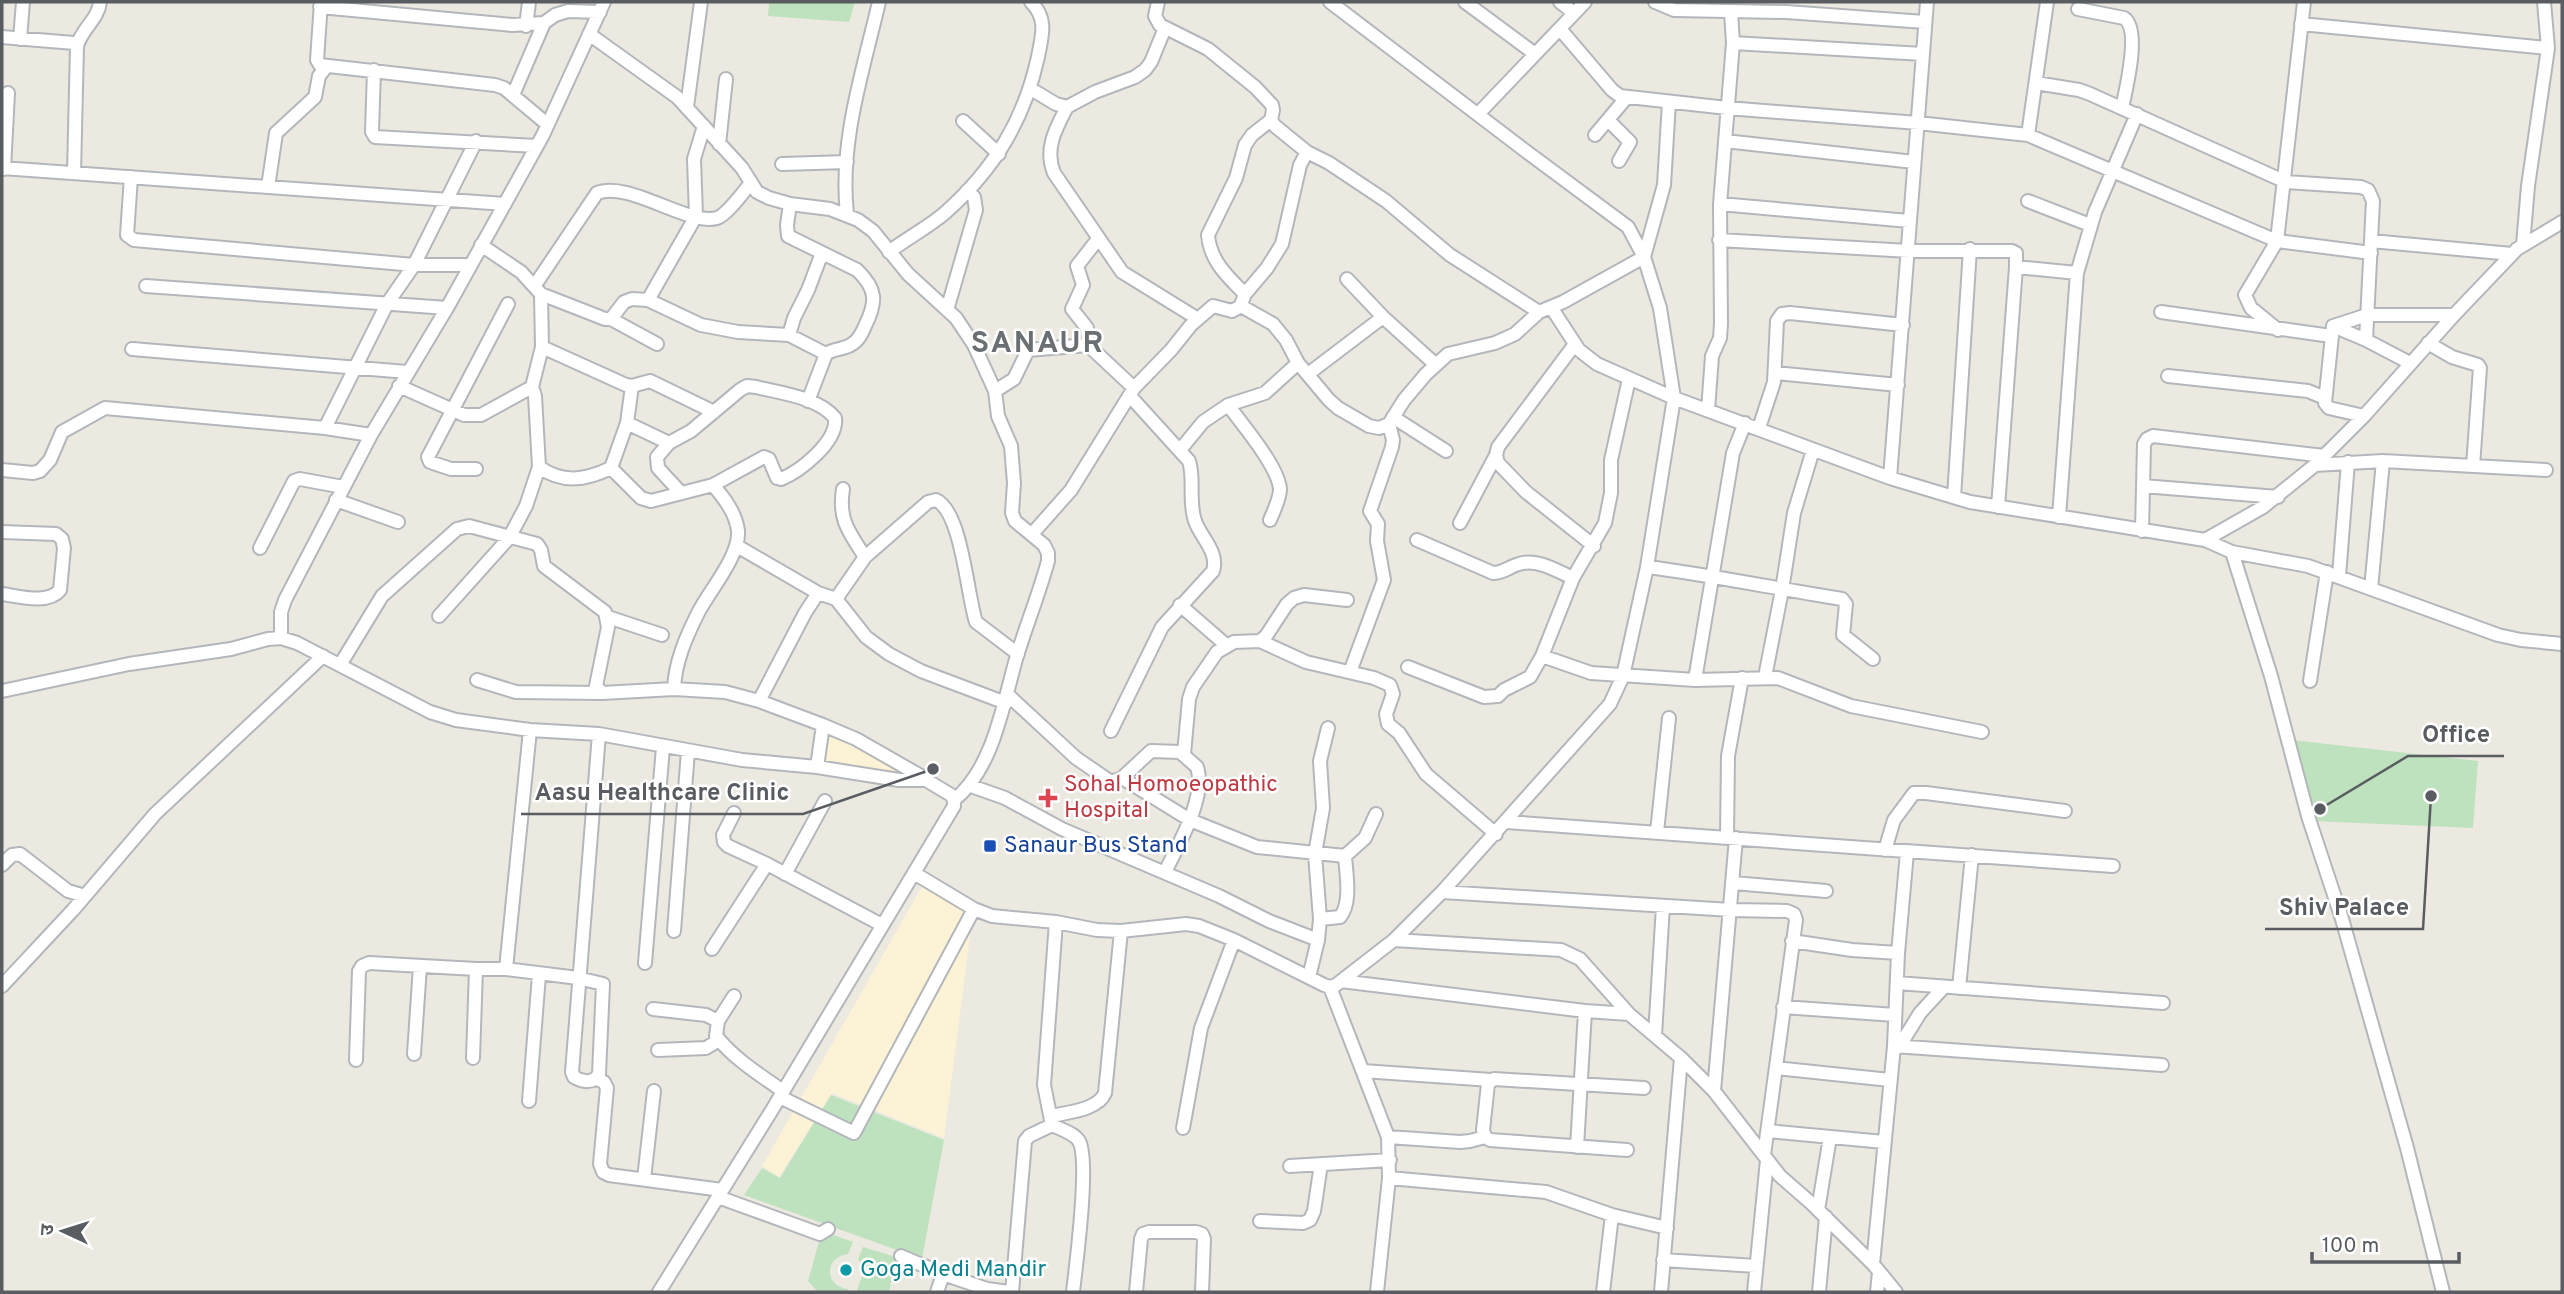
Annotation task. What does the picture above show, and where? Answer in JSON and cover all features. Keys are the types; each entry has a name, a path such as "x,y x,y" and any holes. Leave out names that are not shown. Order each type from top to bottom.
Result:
{"street":[{"path":"19,2 20,39"},
{"path":"75,173 77,46 82,32 98,14 100,2"},
{"path":"526,26 529,2"},
{"path":"687,107 701,2"},
{"path":"847,214 845,192 851,120 879,2"},
{"path":"889,252 944,214 999,153 1031,89 1043,31 1043,18 1040,10 1031,2"},
{"path":"1158,2 1156,21 1208,49 1232,67 1273,110 1271,120 1252,135 1245,145 1236,178 1208,235 1213,257 1243,300 1273,324 1286,340 1298,363 1329,400 1349,415 1369,426 1379,428 1391,421 1404,400 1448,354 1495,343 1515,334 1545,310 1644,257 1664,185 1669,102"},
{"path":"1331,2 1619,218 1637,240 1660,308 1674,398 1647,566 1623,676 1610,704 1442,892 1394,940 1336,984"},
{"path":"1465,2 1535,54"},
{"path":"1560,2 1574,13"},
{"path":"1478,114 1585,2"},
{"path":"1655,2 1674,10 1786,12 1925,22"},
{"path":"1890,478 1927,2"},
{"path":"2028,135 2047,2 2035,2"},
{"path":"2278,330 2251,308 2245,295 2277,242 2286,182 2304,2"},
{"path":"2523,245 2528,186 2548,48 2544,2"},
{"path":"547,124 513,94 495,85 320,65 317,60 320,4 526,26 544,23 555,15 568,11 602,7"},
{"path":"281,638 281,612 285,600 335,499 407,372 447,308 537,146 602,7"},
{"path":"2078,9 2129,21 2131,56 2122,108"},
{"path":"1708,410 1712,356 1720,338 1721,324 1720,204 1733,43 1731,12"},
{"path":"513,94 544,23"},
{"path":"2301,24 2548,48"},
{"path":"1165,28 1151,62 1144,70 1067,107 1051,142 1051,164 1122,272 1198,319"},
{"path":"1560,29 1620,96 2028,135 2277,242 2512,254"},
{"path":"589,34 677,97 742,168 757,192 790,204 847,214 873,231 908,274 964,327 974,345 995,391 998,416 1008,436 1013,458 1012,513 1020,526 1044,545 1048,561 1018,654 1007,699 991,743 971,786 954,800"},
{"path":"2,37 48,40 77,46"},
{"path":"1733,43 1923,54"},
{"path":"268,187 276,133 314,99 320,74 326,67"},
{"path":"374,70 372,132 375,137 537,146"},
{"path":"719,144 726,79"},
{"path":"2036,83 2079,90 2286,182 2361,187 2368,190 2373,201 2366,340"},
{"path":"1031,89 1067,107"},
{"path":"8,93 3,169 505,204"},
{"path":"1595,135 1627,97"},
{"path":"2059,517 2077,273 2090,225 2137,114"},
{"path":"1271,120 1307,152 1329,163 1385,201 1450,255 1545,310 1597,364 1674,398 1890,478 1954,497 1998,507 2205,540 2232,552 2294,562 2333,574 2498,635 2521,640 2562,643"},
{"path":"1608,120 1630,142 1619,161"},
{"path":"963,121 999,153"},
{"path":"648,300 696,216 694,159 704,126"},
{"path":"325,428 387,304 414,265 476,141"},
{"path":"1725,141 1914,162"},
{"path":"1032,534 1071,491 1132,392 1198,319 1213,306 1232,311 1267,268 1282,244 1300,165 1307,152"},
{"path":"782,164 847,162"},
{"path":"131,177 127,235 134,240 414,265 471,265"},
{"path":"439,616 509,538 526,506 539,467 532,387 542,346 538,289 597,193 605,189 614,190 696,216 719,217 751,183"},
{"path":"947,310 976,210 974,197 967,191"},
{"path":"2028,201 2090,225"},
{"path":"611,319 624,302 632,299 648,300 701,325 738,332 789,335 825,354 854,343 860,337 874,304 866,278 857,270 788,236 790,204"},
{"path":"1720,204 1909,221"},
{"path":"2205,540 2278,497 2364,416 2512,254 2562,222"},
{"path":"1098,239 1077,267 1083,285 1072,309 1087,328 1088,345 1132,392 1170,443 1189,461 1192,470 1194,518 1216,563 1213,570 1180,605 1154,639 1138,679 1111,731"},
{"path":"1719,240 1909,251 1970,249 2016,253 1998,507"},
{"path":"481,245 521,272 538,289 605,320 611,319 657,344"},
{"path":"1954,497 1970,249"},
{"path":"789,335 822,253"},
{"path":"2017,267 2077,273"},
{"path":"1347,279 1383,317 1436,365"},
{"path":"146,286 447,308"},
{"path":"476,469 451,469 429,460 429,455 508,304"},
{"path":"2161,312 2278,330 2332,331 2366,340 2410,363"},
{"path":"1759,428 1771,393 1775,373 1777,321 1782,314 1903,325"},
{"path":"2332,331 2367,315 2454,315"},
{"path":"1308,374 1383,317"},
{"path":"2332,331 2325,398 2329,408 2364,416"},
{"path":"2428,343 2452,357 2479,366 2473,466"},
{"path":"1460,523 1498,447 1575,344"},
{"path":"995,391 1014,379 1028,350 1088,345"},
{"path":"542,346 632,386 650,381 714,412"},
{"path":"132,349 407,372"},
{"path":"808,401 825,354"},
{"path":"1180,450 1203,422 1228,405 1265,393 1298,363"},
{"path":"1775,373 1898,385"},
{"path":"2168,376 2308,391 2325,398"},
{"path":"1408,667 1484,697 1493,697 1530,677 1542,656 1573,578 1594,546 1609,510 1611,460 1629,379"},
{"path":"399,386 464,415 481,415 532,387"},
{"path":"611,468 627,423 632,386"},
{"path":"611,468 641,498 651,501 713,485 764,457 769,458 777,478 782,480 811,461 821,450 836,422 831,413 808,401 747,386 691,431 669,443 657,457 658,468 681,493"},
{"path":"1228,405 1264,453 1278,480 1279,498 1270,520"},
{"path":"2,470 33,473 40,471 50,460 62,432 105,408 325,428 371,435"},
{"path":"1391,421 1446,451"},
{"path":"1350,673 1384,580 1377,541 1377,521 1370,512 1392,447 1391,421"},
{"path":"627,423 669,443"},
{"path":"1695,680 1732,453 1745,423"},
{"path":"2142,531 2144,444 2153,436 2319,460 2546,470"},
{"path":"1765,677 1794,513 1813,450"},
{"path":"1496,455 1498,463 1526,492 1594,546"},
{"path":"2371,589 2383,461"},
{"path":"2310,681 2333,574 2348,462"},
{"path":"539,467 556,477 577,480 611,468"},
{"path":"260,548 294,481 300,479 343,486"},
{"path":"674,689 677,661 698,614 737,546 738,531 734,519 726,500 713,485"},
{"path":"2143,486 2278,497"},
{"path":"843,489 840,507 843,521 865,557"},
{"path":"335,499 398,522"},
{"path":"836,599 865,557 928,502 940,502 946,507 959,539 976,622 1018,654"},
{"path":"340,665 382,596 457,529 469,526 537,544 544,566 605,612 608,627 596,686 602,693"},
{"path":"2,532 56,534 62,539 64,548 60,590 55,596 47,598 2,594"},
{"path":"1417,540 1493,573 1500,573 1527,562 1537,563 1573,578"},
{"path":"737,546 818,593 836,599 866,637 889,654 921,671 1007,699 1091,770 1111,782 1122,778 1151,751 1184,754 1197,766 1199,785 1190,820 1165,872"},
{"path":"2232,552 2271,676 2308,816 2342,919 2407,1148 2443,1292"},
{"path":"1647,566 1711,575 1845,601 1843,635 1873,659"},
{"path":"759,702 818,593"},
{"path":"1260,641 1294,598 1304,595 1347,600"},
{"path":"1180,605 1226,645"},
{"path":"608,617 662,635"},
{"path":"2,691 129,664 231,649 281,638 297,643 430,712 456,720 530,730 599,734 742,760 817,767 899,780 926,780"},
{"path":"1184,754 1187,711 1193,687 1209,662 1226,645 1260,641 1306,662 1390,685 1394,694 1386,714 1388,724 1399,733 1426,774 1496,834"},
{"path":"2,986 85,896 155,814 323,656"},
{"path":"1542,656 1583,671 1623,676 1695,680 1778,678 1860,709 1982,732"},
{"path":"1714,1091 1733,883 1728,756 1741,678"},
{"path":"477,680 516,692 602,693 674,689 725,692 856,739 951,795 954,800 954,806 782,1094 659,1292"},
{"path":"1657,832 1669,718"},
{"path":"817,767 823,725"},
{"path":"1309,977 1320,919 1315,854 1323,808 1320,761 1328,728"},
{"path":"506,969 530,730"},
{"path":"599,734 572,1072 578,1079 604,1082 607,1088 600,1164 603,1172 720,1193 820,1234 828,1229"},
{"path":"645,963 663,747"},
{"path":"674,931 688,751"},
{"path":"1122,778 1190,820 1257,847 1345,856 1365,838 1376,814"},
{"path":"971,786 993,793 1062,829 1318,940"},
{"path":"1885,850 1894,820 1910,796 1920,792 2065,811"},
{"path":"785,874 825,800"},
{"path":"733,813 723,835 723,842 882,925"},
{"path":"1507,822 2113,866"},
{"path":"1877,1292 1876,1268 1884,1142 1889,1080 1897,1046 1896,983 1908,852"},
{"path":"2,865 12,855 20,854 68,891 85,896"},
{"path":"1320,919 1340,916 1345,912 1345,856"},
{"path":"1959,988 1972,856"},
{"path":"712,949 766,864"},
{"path":"914,873 974,909 992,916 1056,922 1097,930 1121,931 1186,924 1199,926 1309,977 1336,984 1629,1014"},
{"path":"1733,883 1826,891"},
{"path":"1442,892 1787,911 1794,914 1796,920 1768,1131 1754,1292"},
{"path":"1655,1035 1663,906"},
{"path":"734,996 718,1021 716,1036 719,1040 782,1094 854,1133 974,909"},
{"path":"1056,922 1044,1085 1052,1121 1075,1136 1081,1147 1083,1196 1073,1292"},
{"path":"901,1255 943,1274 987,1289 1011,1292 1025,1141 1052,1121 1102,1100 1105,1093 1121,931"},
{"path":"1183,1128 1201,1028 1234,940"},
{"path":"1394,940 1561,950 1580,959 1629,1014 1681,1058 1714,1091 1780,1176 1822,1213 1896,1292"},
{"path":"1792,941 1852,950 1898,953"},
{"path":"356,1060 359,971 362,966 369,963 476,970 506,969 578,978 603,984 605,989 596,1079"},
{"path":"414,1055 420,966"},
{"path":"473,1058 476,970"},
{"path":"529,1101 539,975"},
{"path":"1896,983 2163,1003"},
{"path":"1336,984 1363,1071 1388,1138 1389,1178 1377,1292"},
{"path":"1897,1046 1920,1013 1943,988"},
{"path":"1783,1007 1895,1015"},
{"path":"653,1009 706,1015 718,1021"},
{"path":"1577,1147 1585,1011"},
{"path":"658,1050 706,1048 719,1040"},
{"path":"1897,1046 2162,1065"},
{"path":"1661,1292 1681,1058"},
{"path":"1776,1068 1889,1080"},
{"path":"1363,1071 1644,1087"},
{"path":"1485,1137 1485,1107 1491,1080"},
{"path":"644,1179 654,1091"},
{"path":"1768,1131 1884,1142"},
{"path":"1388,1138 1460,1142 1485,1137 1490,1140 1627,1150"},
{"path":"1819,1292 1822,1213 1830,1137"},
{"path":"1290,1166 1390,1160"},
{"path":"1261,1221 1303,1223 1310,1220 1314,1211 1321,1164"},
{"path":"1389,1178 1536,1190 1612,1215 1667,1228"},
{"path":"1604,1292 1612,1215"},
{"path":"1136,1292 1141,1239 1143,1234 1149,1232 1202,1234 1202,1292"},
{"path":"1663,1260 1756,1266"},
{"path":"937,1292 943,1274"}],"shaded area":[{"path":"828,726 925,778 818,766"},
{"path":"923,885 973,912 944,1138 832,1093 779,1177 762,1166"}],"green space":[{"path":"769,2 855,2 849,22 768,16"},
{"path":"2292,740 2478,761 2473,828 2313,821"},
{"path":"831,1095 944,1140 922,1259 744,1195 762,1168 780,1178"},
{"path":"833,1235 853,1242 848,1254 834,1260 830,1272 834,1283 848,1289 847,1292 818,1292 808,1281 820,1238"},
{"path":"863,1247 896,1257 889,1292 857,1292 863,1272 858,1259"}],"place":[{"name":"Aasu Healthcare Clinic","path":"933,769"},
{"name":"Shiv Palace","path":"2431,796"},
{"name":"Sohal Homoeopathic Hospital","path":"1048,798"},
{"name":"Office","path":"2320,809"},
{"name":"Sanaur Bus Stand","path":"990,846"},
{"name":"Goga Medi Mandir","path":"846,1270"}],"district":[{"name":"SANAUR","path":"1038,344"}]}
